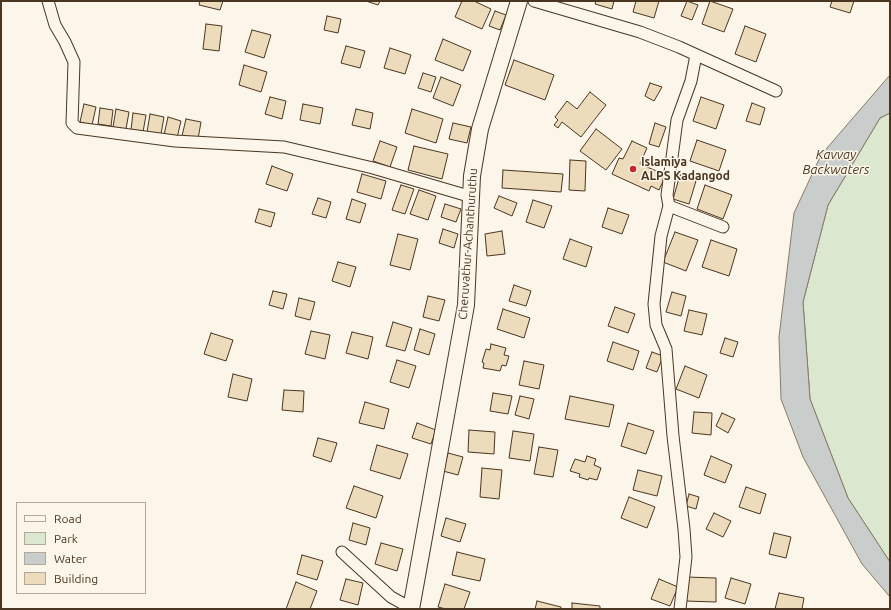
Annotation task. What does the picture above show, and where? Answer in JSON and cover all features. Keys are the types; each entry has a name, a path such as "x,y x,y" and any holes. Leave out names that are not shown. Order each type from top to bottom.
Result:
{"main road":[{"name":"Cheruvathur-Achanthuruthu","path":"411,608 466,305 472,176 480,129 519,1"}],"street":[{"path":"48,1 55,25 74,62 72,123 77,128 175,141 284,147 373,168 472,197"},
{"path":"534,1 640,32 776,91"},
{"path":"680,609 686,557 684,528 673,436 666,349 656,325 654,304 661,236 669,206 667,195 674,136 681,105 691,81 696,55"},
{"path":"669,206 723,227"},
{"path":"342,552 391,597 411,608"}],"green space":[{"path":"890,113 890,562 848,498 810,399 803,302 828,205 880,118"}],"water":[{"name":"Kavvay Backwaters","path":"890,75 890,113 880,118 828,205 803,302 810,399 848,498 890,562 890,597 862,564 803,457 781,399 779,337 794,213 821,155"}],"building":[{"path":"200,1 223,1 220,10 199,5"},
{"path":"366,1 380,1 378,5"},
{"path":"462,1 474,1 491,9 482,29 455,17"},
{"path":"596,1 614,1 612,9 595,4"},
{"path":"636,1 659,1 654,18 633,12"},
{"path":"687,1 698,5 692,20 681,16"},
{"path":"710,1 733,9 724,32 702,24"},
{"path":"832,1 854,1 850,13 830,7"},
{"path":"495,11 506,15 500,30 489,26"},
{"path":"327,16 341,19 338,33 324,30"},
{"path":"206,24 222,26 219,51 203,49"},
{"path":"745,26 766,34 756,62 735,54"},
{"path":"252,30 271,35 264,58 245,52"},
{"path":"443,39 471,51 463,71 435,60"},
{"path":"346,46 365,51 360,68 341,63"},
{"path":"390,48 411,55 405,74 384,68"},
{"path":"514,60 554,75 545,100 505,85"},
{"path":"244,65 267,72 261,92 239,85"},
{"path":"423,73 436,77 431,92 418,88"},
{"path":"441,77 461,85 453,106 433,98"},
{"path":"650,83 662,87 654,101 645,96"},
{"path":"590,92 606,105 581,137 562,122 558,128 554,125 558,120 555,117 567,101 577,109"},
{"path":"270,97 286,101 282,119 265,114"},
{"path":"701,97 724,105 716,129 693,121"},
{"path":"752,103 765,108 760,125 746,121"},
{"path":"84,104 96,107 92,125 80,122"},
{"path":"303,104 323,108 320,124 300,120"},
{"path":"100,108 113,110 111,126 98,124"},
{"path":"116,109 129,112 126,129 113,127"},
{"path":"356,109 373,113 370,129 352,125"},
{"path":"412,109 443,119 436,143 405,133"},
{"path":"133,113 146,115 143,132 131,130"},
{"path":"150,114 164,117 161,134 147,132"},
{"path":"168,117 181,121 177,138 164,135"},
{"path":"186,119 201,122 198,139 182,136"},
{"path":"453,123 471,127 467,143 449,139"},
{"path":"655,123 666,127 659,147 649,144"},
{"path":"596,129 622,149 606,170 580,151"},
{"path":"697,140 726,150 719,171 690,161"},
{"path":"380,141 397,147 390,167 373,161"},
{"name":"Islamiya ALPS Kadangod","path":"632,141 647,148 640,164 666,175 659,190 651,186 649,191 612,174 619,158 623,159"},
{"path":"414,146 448,154 442,179 408,170"},
{"path":"570,160 586,161 585,191 569,190"},
{"path":"272,166 293,174 287,191 266,184"},
{"path":"503,170 563,174 561,192 502,188"},
{"path":"362,174 386,181 381,199 357,192"},
{"path":"680,175 696,181 689,204 673,199"},
{"path":"401,185 414,189 405,214 392,210"},
{"path":"705,185 732,195 723,219 697,209"},
{"path":"419,190 436,196 428,220 410,214"},
{"path":"499,196 517,203 512,216 494,208"},
{"path":"318,198 331,202 326,218 312,214"},
{"path":"352,199 366,204 360,223 346,219"},
{"path":"533,200 552,206 544,228 526,222"},
{"path":"445,204 461,209 456,222 441,217"},
{"path":"608,208 629,215 622,234 602,227"},
{"path":"259,209 275,213 271,227 255,222"},
{"path":"443,229 458,234 454,248 439,243"},
{"path":"502,231 505,254 487,256 485,234"},
{"path":"675,232 698,240 686,271 663,262"},
{"path":"398,234 418,239 410,270 390,265"},
{"path":"570,239 592,247 586,267 563,259"},
{"path":"711,240 737,249 729,276 702,267"},
{"path":"338,262 356,267 350,287 332,281"},
{"path":"514,285 531,291 526,306 509,301"},
{"path":"273,291 287,294 283,309 269,305"},
{"path":"672,292 686,296 681,316 666,312"},
{"path":"428,296 445,300 439,321 423,317"},
{"path":"299,298 315,302 310,320 295,316"},
{"path":"615,307 635,314 628,333 608,326"},
{"path":"503,309 530,318 524,338 497,329"},
{"path":"689,310 707,314 702,335 684,331"},
{"path":"393,322 412,328 405,351 386,346"},
{"path":"420,329 435,334 429,355 414,350"},
{"path":"311,331 330,335 325,359 305,354"},
{"path":"352,332 373,337 368,359 346,353"},
{"path":"211,333 233,340 226,361 204,354"},
{"path":"725,338 738,342 733,357 720,353"},
{"path":"613,342 639,351 633,370 607,361"},
{"path":"491,344 506,348 504,355 509,356 506,366 502,365 500,371 483,368 484,363 482,362 486,349 490,350"},
{"path":"652,352 663,356 657,372 646,368"},
{"path":"397,360 416,366 409,388 390,382"},
{"path":"524,361 544,365 539,389 519,385"},
{"path":"685,366 707,375 699,398 676,389"},
{"path":"233,374 252,379 247,401 228,397"},
{"path":"284,390 304,391 303,412 282,410"},
{"path":"493,393 512,396 508,414 490,411"},
{"path":"520,396 534,399 529,419 515,415"},
{"path":"570,396 614,405 609,427 565,419"},
{"path":"365,402 389,409 384,429 359,423"},
{"path":"694,412 712,413 711,435 692,433"},
{"path":"722,413 735,419 728,433 716,426"},
{"path":"417,423 436,430 431,444 412,438"},
{"path":"628,423 654,431 646,454 621,446"},
{"path":"469,430 495,432 494,454 468,452"},
{"path":"513,431 534,434 530,461 509,458"},
{"path":"318,438 337,443 331,462 313,456"},
{"path":"377,445 408,454 400,479 370,470"},
{"path":"539,447 558,450 553,477 534,474"},
{"path":"448,453 463,457 458,475 443,471"},
{"path":"587,456 596,459 594,465 601,468 597,480 589,478 588,480 579,477 580,474 570,471 575,459 585,462"},
{"path":"711,456 732,465 725,483 704,475"},
{"path":"482,468 502,470 499,499 480,497"},
{"path":"638,470 662,476 657,496 633,490"},
{"path":"354,486 383,496 376,518 346,508"},
{"path":"746,487 766,494 760,514 739,507"},
{"path":"689,494 699,497 696,509 686,506"},
{"path":"629,497 655,507 647,528 621,518"},
{"path":"714,513 731,521 723,537 706,529"},
{"path":"446,518 466,524 460,542 441,536"},
{"path":"353,523 370,528 366,545 349,540"},
{"path":"774,533 791,537 786,558 769,554"},
{"path":"381,543 403,549 397,571 375,564"},
{"path":"457,552 485,559 480,581 452,575"},
{"path":"302,555 323,561 317,580 297,574"},
{"path":"686,577 716,578 716,602 685,601"},
{"path":"731,578 751,584 745,604 725,598"},
{"path":"346,579 363,583 358,605 340,600"},
{"path":"659,579 678,587 670,606 651,599"},
{"path":"296,582 317,591 310,609 286,609"},
{"path":"445,584 470,592 464,609 446,609 438,607"},
{"path":"779,593 804,598 802,609 775,609"},
{"path":"537,601 561,607 561,609 535,609"},
{"path":"572,603 600,606 600,609 572,609"}],"place":[{"name":"Islamiya ALPS Kadangod","path":"633,169"}]}
